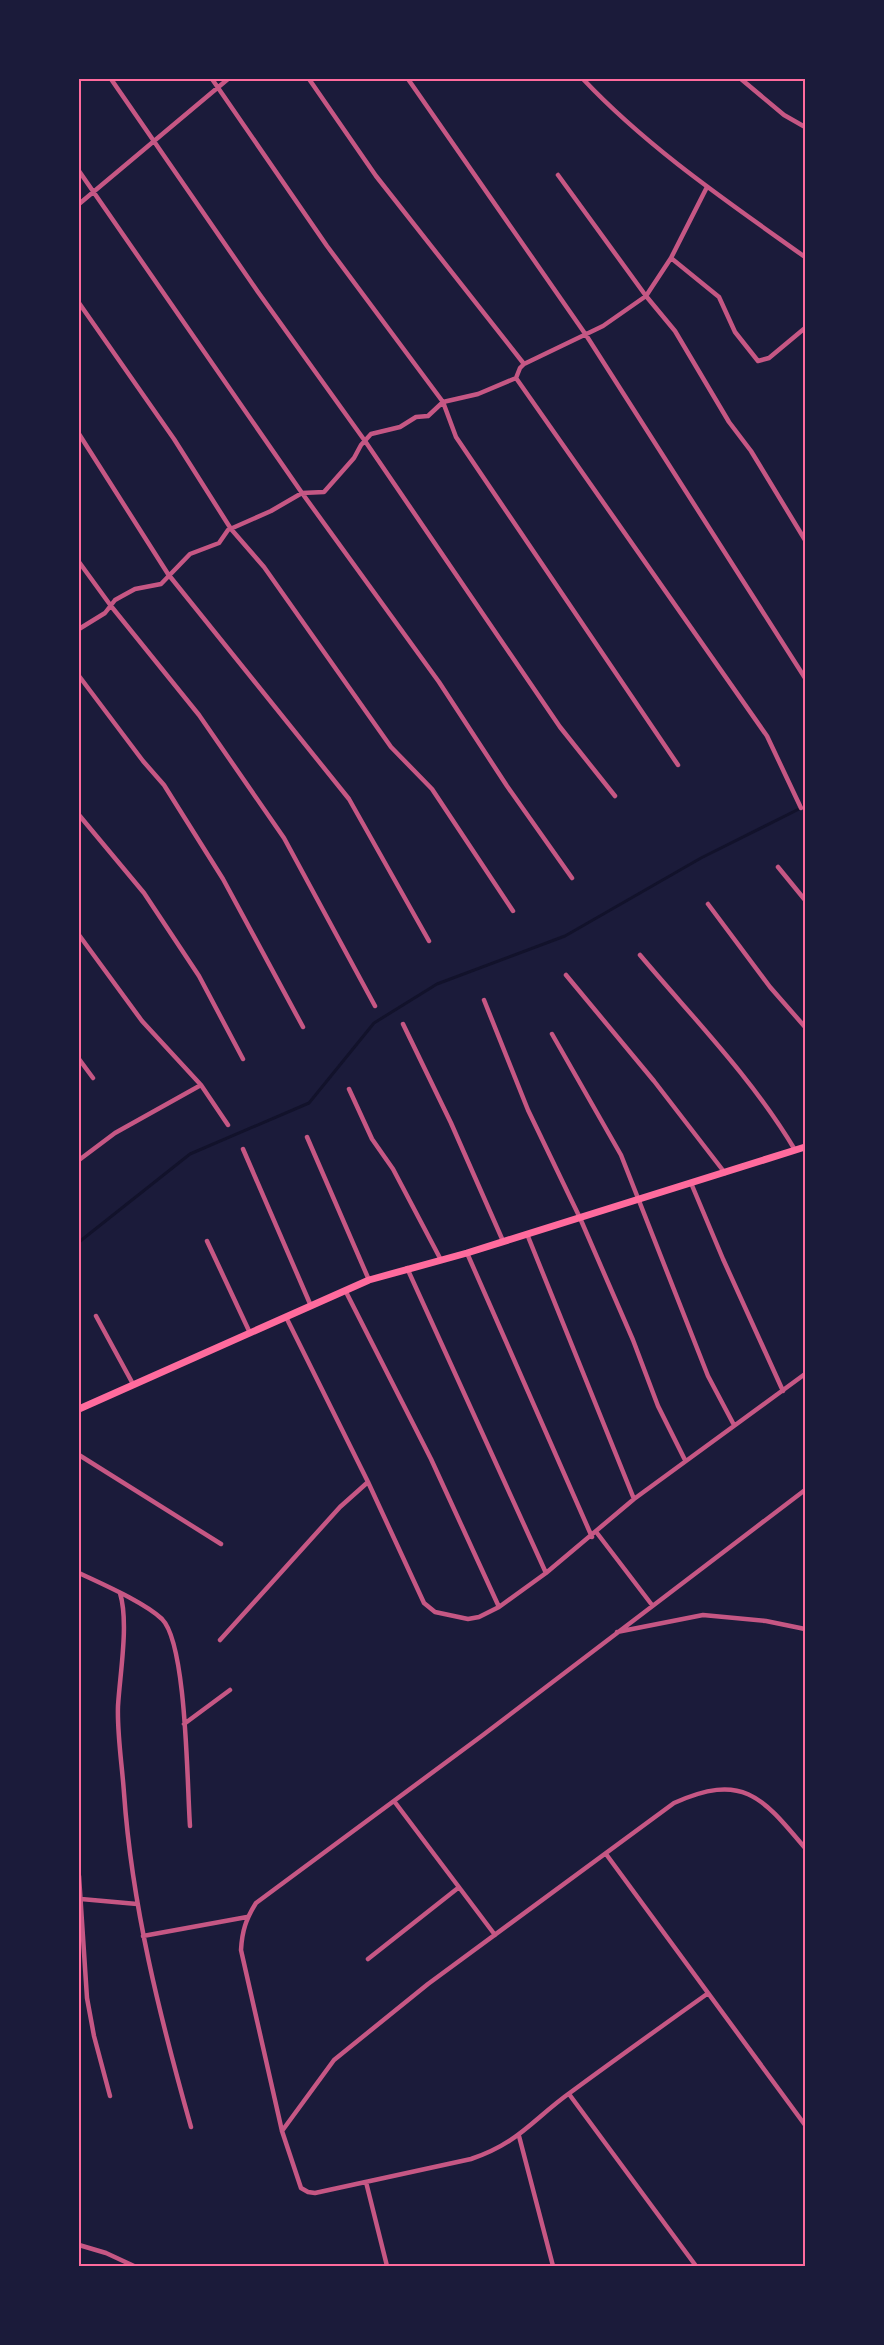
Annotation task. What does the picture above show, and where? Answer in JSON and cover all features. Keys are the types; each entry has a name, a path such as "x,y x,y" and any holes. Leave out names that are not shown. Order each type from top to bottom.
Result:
{"highway":[{"path":"79,1409 369,1280 580,1218 638,1198 725,1173 805,1147"}],"street":[{"path":"111,79 155,140 258,292 365,441 560,727 615,796"},
{"path":"212,79 322,239 442,402 456,437 678,765"},
{"path":"79,204 228,79"},
{"path":"309,79 376,176 524,364"},
{"path":"408,79 586,335 805,678"},
{"path":"583,79 630,125 707,187 805,257"},
{"path":"741,79 784,115 805,128"},
{"path":"79,172 199,341 302,493 439,682 507,786 572,878"},
{"path":"558,175 691,356 729,422 751,451 805,540"},
{"path":"79,629 105,613 115,600 131,591 161,584 168,574 178,568 193,551 219,543 227,531 271,511 302,493 324,492 354,458 365,441 377,430 400,426 416,417 428,416 442,402 478,394 516,378 524,364 586,335 620,316 646,296 671,258 707,187"},
{"path":"671,258 719,297 735,332 758,361 769,358 805,328"},
{"path":"79,302 174,439 231,530 264,567 391,747 432,789 513,911"},
{"path":"516,378 767,736 801,808"},
{"path":"79,434 168,574 350,799 429,941"},
{"path":"79,562 111,606 199,715 284,838 375,1006"},
{"path":"79,676 143,761 164,785 223,879 304,1027"},
{"path":"79,815 144,893 199,976 243,1060"},
{"path":"778,867 805,900"},
{"path":"708,904 770,987 805,1027"},
{"path":"79,935 142,1021 201,1085 228,1125"},
{"path":"640,955 756,1092 795,1150"},
{"path":"566,975 654,1081 725,1173"},
{"path":"484,1000 528,1110 580,1218 633,1340 658,1406 685,1460"},
{"path":"403,1024 452,1123 503,1241"},
{"path":"552,1034 621,1155 708,1376 734,1425"},
{"path":"79,1059 93,1078"},
{"path":"79,1160 115,1133 201,1085"},
{"path":"349,1089 372,1139 393,1168 441,1260"},
{"path":"307,1137 369,1280"},
{"path":"243,1149 311,1306"},
{"path":"691,1183 722,1259 784,1391"},
{"path":"527,1234 634,1499"},
{"path":"207,1241 250,1333"},
{"path":"467,1252 592,1537"},
{"path":"407,1268 546,1574"},
{"path":"345,1290 431,1459 499,1607"},
{"path":"96,1316 133,1384"},
{"path":"286,1317 368,1482 424,1603 434,1612 468,1619 479,1617 499,1607 546,1574 597,1533 634,1499 805,1374"},
{"path":"79,1455 221,1544"},
{"path":"220,1640 340,1507 368,1482"},
{"path":"708,1994 569,2094 519,2136 494,2151 471,2158 315,2193 301,2188 282,2131 241,1950 247,1917 256,1903 805,1490"},
{"path":"597,1533 652,1605"},
{"path":"79,1573 120,1593 161,1619 166,1625 180,1671 190,1826"},
{"path":"120,1593 125,1617 118,1709 128,1848 143,1936 167,2040 191,2126"},
{"path":"616,1632 703,1615 766,1620 805,1629"},
{"path":"184,1724 230,1690"},
{"path":"282,2131 334,2060 428,1984 674,1803 692,1795 732,1788 752,1794 773,1810 805,1848"},
{"path":"394,1801 495,1935"},
{"path":"606,1854 805,2125"},
{"path":"79,1876 87,1998 94,2036 110,2096"},
{"path":"368,1959 458,1888"},
{"path":"80,1899 137,1904"},
{"path":"143,1936 247,1917"},
{"path":"569,2094 696,2266"},
{"path":"519,2136 553,2266"},
{"path":"366,2182 387,2266"},
{"path":"79,2245 106,2253 134,2266"}],"waterway":[{"path":"79,1242 190,1154 309,1103 374,1023 437,984 565,936 701,858 801,808 805,804"}]}
